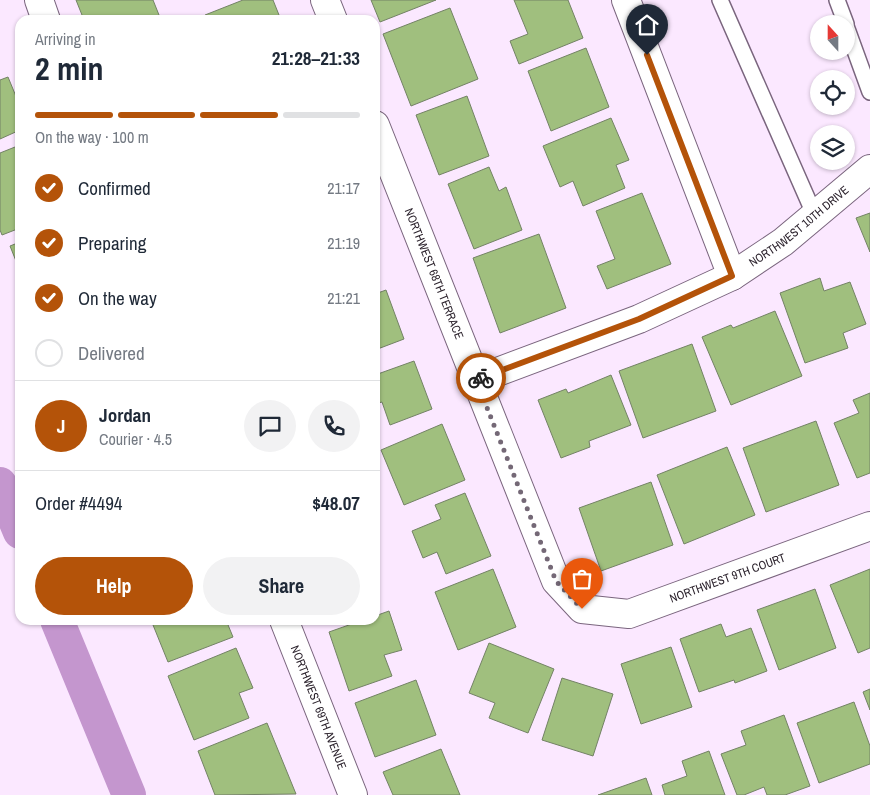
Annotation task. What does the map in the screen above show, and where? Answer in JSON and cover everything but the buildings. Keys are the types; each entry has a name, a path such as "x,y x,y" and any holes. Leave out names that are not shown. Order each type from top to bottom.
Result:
{"street":[{"path":"39,0 44,15"},
{"path":"326,0 331,15"},
{"path":"626,0 732,276"},
{"name":"NORTHWEST 68TH TERRACE","path":"380,138 556,581 582,609"},
{"name":"NORTHWEST 10TH DRIVE","path":"476,380 639,319 732,276 783,242 870,169"},
{"name":"NORTHWEST 9TH COURT","path":"582,609 629,614 870,526"},
{"name":"NORTHWEST 69TH AVENUE","path":"286,625 353,795"}],"lane":[{"path":"720,0 815,216"},
{"path":"837,0 842,15"},
{"path":"855,50 870,92"}],"waterway":[{"path":"0,484 15,520"},
{"path":"59,625 129,795"}],"way so far":[{"path":"481,378 476,380 556,581 582,609"}],"route":[{"path":"481,378 639,319 732,276 647,55"}]}
